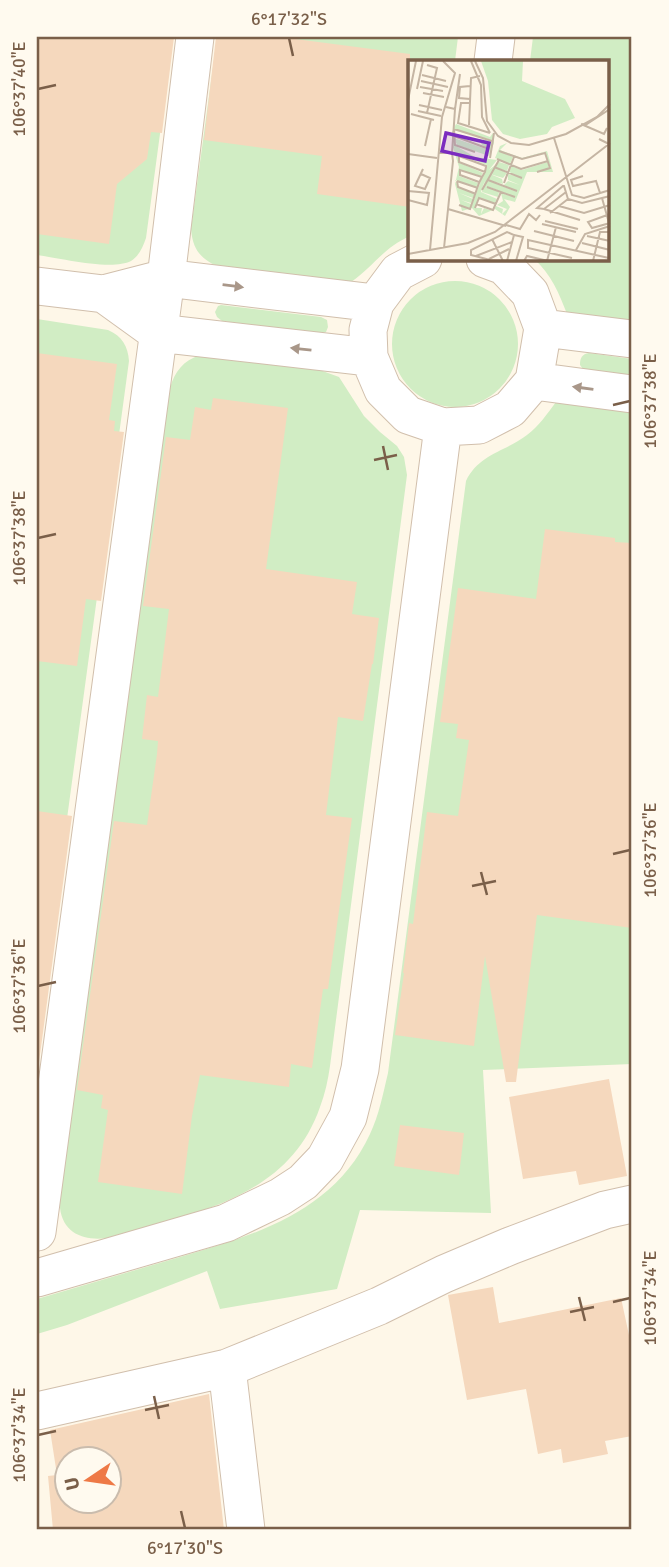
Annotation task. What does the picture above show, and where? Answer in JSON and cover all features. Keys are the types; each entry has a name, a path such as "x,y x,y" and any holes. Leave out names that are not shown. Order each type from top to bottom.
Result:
{"street":[{"path":"37,1232 166,278 195,37"},
{"path":"493,60 496,37"},
{"path":"419,261 398,272 375,303 368,330 369,357 383,390 408,415 443,427 479,425 510,409 534,381 542,328 530,293 504,266 490,261"},
{"path":"37,286 104,294 166,278 375,303"},
{"path":"104,294 158,333 369,357"},
{"path":"542,328 632,338"},
{"path":"534,381 632,394"},
{"path":"37,1278 226,1223 280,1198 303,1182 325,1159 348,1117 360,1069 443,427"},
{"path":"37,1411 227,1368 379,1306 510,1246 605,1210 632,1204"},
{"path":"227,1368 246,1530"}],"green space":[{"path":"37,37 173,37 146,238 131,261 111,265 37,255"},
{"path":"217,37 458,37 455,60 408,60 408,237 392,246 351,282 221,268 203,258 196,249 191,229"},
{"path":"533,37 632,37 632,323 567,314 550,277 536,261 610,261 610,60 530,60"},
{"path":"455,281 479,286 500,299 513,320 518,344 513,368 500,389 479,402 455,407 431,402 410,389 397,368 392,344 397,320 410,299 431,286"},
{"path":"221,305 321,317 327,320 328,327 326,332 320,334 222,321 215,312"},
{"path":"37,319 108,330 123,342 129,361 37,1040"},
{"path":"589,353 632,359 632,376 583,369 580,365 581,358"},
{"path":"200,355 317,369 339,377 364,416 397,446 404,457 407,475 330,1066 320,1107 305,1138 285,1163 260,1183 202,1211 107,1238 83,1237 70,1230 62,1217 60,1196 170,388 181,367"},
{"path":"556,402 632,412 632,1064 483,1070 491,1213 360,1210 337,1289 220,1309 207,1271 37,1334 37,1299 208,1249 264,1229 314,1201 336,1183 355,1161 370,1134 388,1073 466,481 485,459 519,441 531,431"}],"building":[{"path":"37,37 174,37 162,133 151,132 147,159 117,184 109,244 37,234"},
{"path":"216,37 280,37 410,54 408,207 317,194 322,156 204,140"},
{"path":"37,353 117,364 109,420 115,421 114,431 124,432 101,601 86,599 77,666 37,661"},
{"path":"213,398 288,408 266,569 357,582 352,614 379,618 363,721 338,717 326,815 352,818 328,989 323,989 312,1068 291,1064 289,1087 200,1075 182,1194 98,1182 108,1110 101,1108 103,1095 77,1090 114,821 147,825 157,754 158,741 142,739 147,695 158,697 169,609 143,606 166,437 190,440 195,407 211,410"},
{"path":"545,529 615,538 615,542 632,543 632,928 537,915 516,1082 506,1082 485,956 474,1046 395,1035 427,812 458,816 469,740 456,738 458,724 440,722 458,588 536,599"},
{"path":"37,811 72,816 37,1077"},
{"path":"609,1079 627,1176 579,1185 576,1171 523,1179 509,1097"},
{"path":"400,1125 464,1133 459,1175 394,1166"},
{"path":"493,1287 499,1323 621,1298 632,1349 632,1436 605,1441 608,1454 563,1463 561,1449 538,1454 526,1389 467,1400 448,1295"},
{"path":"209,1394 224,1530 53,1530 48,1476 52,1476 52,1514 122,1514 122,1444 52,1444 50,1430"}]}
